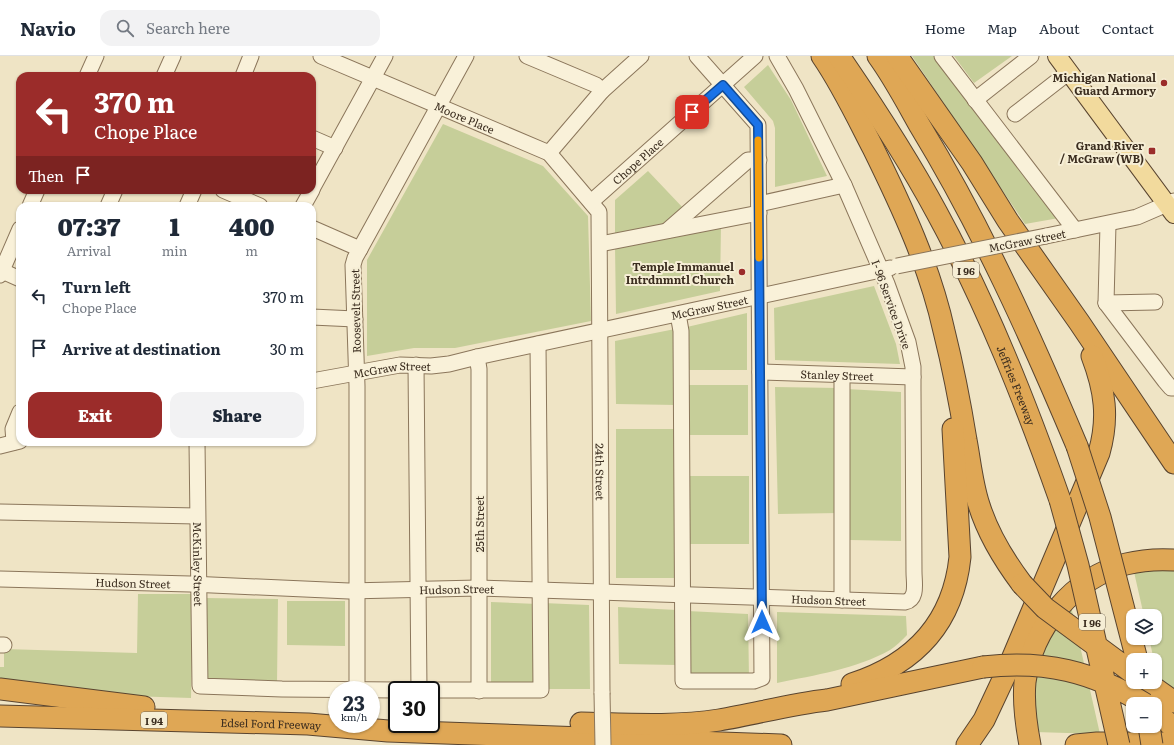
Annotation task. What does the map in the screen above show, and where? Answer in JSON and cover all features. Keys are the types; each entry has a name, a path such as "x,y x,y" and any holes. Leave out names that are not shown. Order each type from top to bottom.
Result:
{"highway":[{"path":"822,56 859,120 907,221 937,304 951,368 959,395 979,505 992,539 1005,561 1022,584 1046,608 1126,668"},
{"name":"Jeffries Freeway","path":"839,56 901,151 937,213 968,275 1016,380 1060,500 1082,579 1119,745"},
{"name":"I 96","path":"878,56 939,156 972,217 1020,314 1078,446 1100,517 1135,653"},
{"path":"897,56 972,162 1043,274 1079,322 1174,463"},
{"path":"972,738 1006,672 1099,453 1103,438 1106,420 1104,391 1079,322"},
{"path":"802,703 828,690 886,671 899,663 927,638 938,622 951,597 958,573 960,557 951,396 951,368"},
{"path":"1030,745 1025,714 1025,682 1034,649 1044,627 1065,599 1097,575 1124,565 1156,559 1174,560"},
{"path":"440,725 460,723 629,724 719,720 802,703 828,700 984,667 1010,664 1046,665 1066,669 1101,680 1133,697"},
{"path":"0,689 215,716 308,724"},
{"path":"1156,689 1174,702"},
{"name":"Edsel Ford Freeway","path":"0,716 308,724 388,731"},
{"path":"1162,717 1174,728"},
{"name":"Edsel Ford Freeway","path":"440,733 781,745"},
{"path":"1150,733 1152,745"},
{"path":"1076,745 1097,743 1174,743"}],"main road":[{"path":"1058,56 1171,206"}],"street":[{"path":"89,72 96,56"},
{"path":"166,72 173,56"},
{"path":"245,72 251,56"},
{"name":"Moore Place","path":"321,56 549,153 591,202"},
{"path":"316,183 385,56"},
{"name":"Roosevelt Street","path":"357,681 357,374 353,265 360,249 466,56"},
{"path":"527,56 596,86 602,91"},
{"path":"549,153 602,91 641,56"},
{"path":"678,314 681,331 683,681 754,681 762,678 758,125 697,56"},
{"name":"Chope Place","path":"591,202 755,56"},
{"name":"I- 96 Service Drive","path":"777,56 796,89 844,185 880,270 908,342 913,377 914,572 912,599"},
{"path":"942,56 1075,230"},
{"path":"975,100 1031,56"},
{"path":"1015,114 1069,72"},
{"path":"316,140 335,148"},
{"path":"667,230 748,160 759,160"},
{"path":"600,244 759,208 844,185"},
{"path":"232,194 251,202"},
{"name":"24th Street","path":"591,202 599,212 600,244 603,745"},
{"name":"McGraw Street","path":"316,380 400,366 431,366 449,364 896,266 1108,224 1171,206"},
{"path":"1108,224 1106,304 1172,388"},
{"path":"316,230 360,249"},
{"path":"16,238 1,272 16,278"},
{"path":"1106,304 1155,302"},
{"path":"316,317 355,319"},
{"path":"440,690 541,690 538,344"},
{"name":"25th Street","path":"477,357 479,369 479,691"},
{"path":"416,365 419,681"},
{"name":"Stanley Street","path":"760,372 913,377"},
{"path":"842,375 842,600"},
{"path":"12,443 13,429 16,422"},
{"name":"McKinley Street","path":"197,446 200,686 328,689"},
{"path":"0,512 197,516"},
{"name":"Hudson Street","path":"0,579 358,590 478,588 905,602 912,599"}],"green space":[{"path":"912,56 939,56 1059,218 1025,224"},
{"path":"954,56 1012,56 974,83"},
{"path":"768,65 791,100 827,176 775,187 775,128 773,121 744,87"},
{"path":"443,124 543,166 588,216 591,321 455,348 414,348 367,356 367,260"},
{"path":"648,171 685,210 667,228 615,238 615,200"},
{"path":"721,225 720,291 616,314 615,246"},
{"path":"874,286 896,344 900,364 775,360 774,308"},
{"path":"747,313 747,370 687,370 687,327"},
{"path":"675,329 677,405 616,404 615,341"},
{"path":"685,385 748,385 748,435 685,435"},
{"path":"775,387 838,388 839,513 778,514"},
{"path":"846,389 901,392 901,541 850,540"},
{"path":"616,429 679,429 679,578 616,578"},
{"path":"686,476 749,476 749,544 686,544"},
{"path":"1174,569 1174,693 1162,685 1162,653 1152,653 1151,645 1162,645 1162,609 1142,609 1134,572"},
{"path":"138,594 193,594 191,698 129,696 0,681 0,667 4,667 4,649 137,653"},
{"path":"204,598 278,599 277,684 206,682"},
{"path":"287,601 345,601 345,646 287,645"},
{"path":"491,602 537,604 538,687 491,687"},
{"path":"543,603 589,605 590,689 543,689"},
{"path":"1071,606 1100,734 1035,732 1035,676 1045,642"},
{"path":"618,607 677,610 677,665 619,664"},
{"path":"687,611 748,614 749,679 688,678"},
{"path":"777,612 906,616 907,635 897,645 877,657 835,671 777,683"}],"slow traffic":[{"path":"758,140 759,258"}],"place":[{"name":"Michigan National Guard Armory","path":"1164,83"},
{"name":"Grand River / McGraw (WB)","path":"1152,151"},
{"name":"Temple Immanuel Intrdnmntl Church","path":"742,272"}],"route":[{"path":"692,112 723,85 758,125 762,622"}]}
